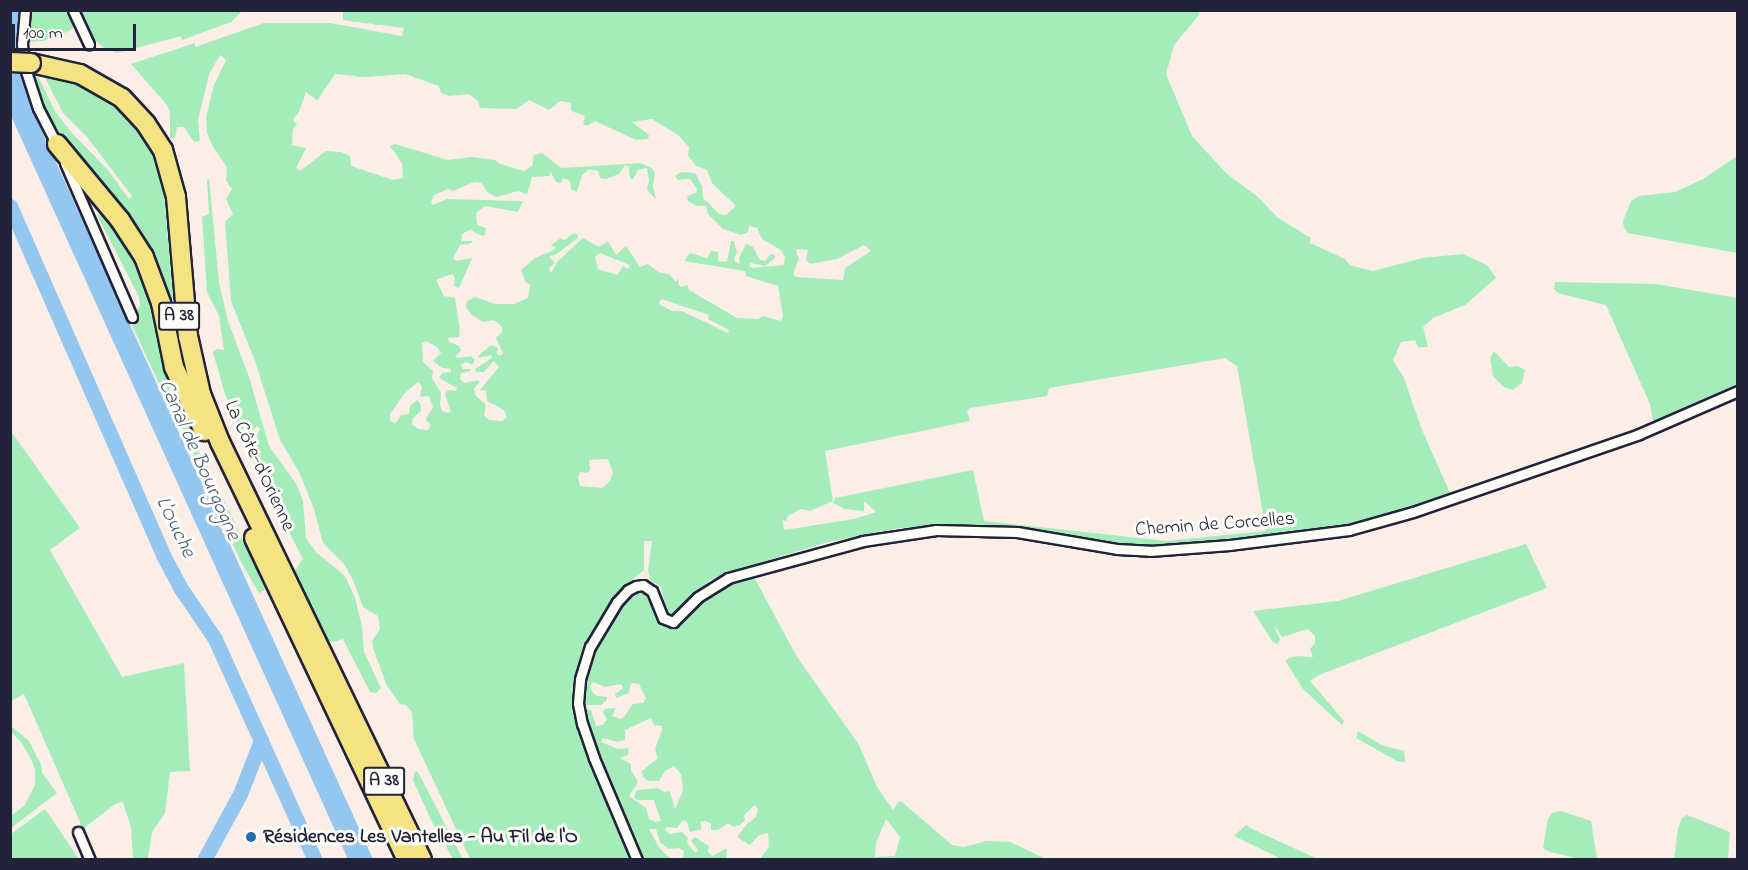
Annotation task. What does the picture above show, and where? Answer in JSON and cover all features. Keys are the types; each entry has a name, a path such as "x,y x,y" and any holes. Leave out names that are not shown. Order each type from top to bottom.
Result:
{"highway":[{"name":"La Côte-d'Orienne","path":"10,62 31,63 71,71 104,88 132,106 164,150 176,197 189,336 201,394 220,442 422,860"},
{"name":"La Côte-d'Orienne","path":"104,88 138,124 153,147 164,173 171,212 185,363 191,392 222,467 407,860"},
{"path":"57,144 120,220 144,257 161,303 168,344 177,374 222,467"},
{"path":"350,743 395,860"}],"street":[{"path":"25,10 24,65 38,108 57,144 132,317"},
{"path":"73,10 89,44"},
{"name":"Chemin de Corcelles","path":"637,860 594,758 582,724 578,703 584,662 600,627 628,590 644,585 652,591 663,618 673,622 698,597 728,578 853,544 936,530 1017,532 1117,549 1150,551 1230,545 1338,531 1413,512 1639,434 1737,392"},
{"path":"78,832 90,860"}],"green space":[{"path":"343,10 1197,11 1200,14 1174,45 1166,74 1192,136 1226,173 1258,197 1278,218 1311,238 1310,243 1345,259 1350,265 1373,271 1422,258 1463,254 1487,265 1496,278 1465,305 1433,318 1423,327 1428,347 1418,347 1415,340 1401,342 1393,360 1404,378 1422,430 1450,493 1379,517 1331,528 1151,547 1004,526 900,528 828,542 736,570 710,580 670,616 667,613 661,587 650,580 648,571 652,541 644,541 644,570 615,594 589,635 576,679 574,703 577,728 631,859 470,859 414,739 412,712 406,705 400,704 387,686 372,641 380,629 378,616 363,607 344,564 323,543 314,509 299,472 280,440 255,361 231,301 225,222 233,214 226,199 232,189 226,181 227,167 213,147 207,133 206,117 214,85 226,60 220,55 209,74 198,120 200,141 194,142 184,127 177,127 175,138 170,138 170,113 167,105 131,64 195,43 195,47 264,23 330,23 402,36 404,28 343,20","holes":["335,74 368,77 405,74 439,86 441,93 449,96 469,94 478,101 480,108 516,109 529,100 549,110 560,101 571,103 571,111 585,116 583,124 587,126 595,121 636,140 648,139 649,135 632,122 652,119 678,135 689,147 688,155 696,166 707,170 712,183 736,206 726,215 719,214 703,198 702,186 695,173 681,172 675,176 678,180 690,179 697,189 696,193 687,196 688,201 697,206 706,206 708,214 723,229 741,235 748,232 749,226 757,228 762,239 781,250 785,257 784,265 752,268 749,265 751,263 765,266 775,258 775,255 771,254 765,261 760,260 753,247 746,244 739,258 740,264 735,262 734,258 737,253 734,241 731,241 727,262 718,261 718,252 711,251 707,258 690,253 684,261 745,271 746,276 778,286 783,316 781,321 763,316 758,319 737,318 689,290 687,285 681,287 678,284 679,278 676,282 669,274 658,272 648,264 640,267 626,246 616,255 608,241 599,247 583,238 558,261 551,273 549,268 555,263 549,256 555,255 577,239 578,235 574,233 552,244 551,246 556,247 554,250 535,258 521,270 525,281 530,285 528,298 514,304 495,304 475,297 467,301 466,307 472,315 483,322 494,320 502,327 502,332 496,338 503,353 500,356 497,354 498,348 491,345 478,356 479,358 491,355 492,358 475,369 476,372 484,372 494,361 499,367 480,390 486,391 487,401 504,410 507,417 502,421 489,420 484,415 486,405 475,395 474,389 480,382 478,380 465,383 460,379 461,373 471,369 462,369 461,364 467,362 472,365 475,360 471,356 457,358 455,356 461,351 459,346 449,342 448,338 459,337 455,298 444,296 436,280 452,274 455,278 454,286 459,288 472,258 456,261 453,258 460,245 470,244 473,241 461,241 462,234 471,229 477,234 483,236 485,234 486,228 477,225 476,213 485,206 518,212 523,201 447,199 433,205 431,203 434,195 448,189 453,191 474,182 481,183 488,193 497,197 518,191 527,194 532,177 550,176 550,171 556,182 561,183 563,178 570,181 571,189 577,192 582,175 589,169 598,171 600,178 606,179 619,174 625,165 629,167 630,178 633,179 638,170 647,168 649,180 647,190 656,199 653,186 655,173 652,168 640,163 561,168 542,153 534,155 532,166 524,171 500,164 495,160 471,157 448,160 395,144 390,146 402,163 403,178 393,180 351,166 350,156 341,152 326,151 300,171 296,168 306,148 292,145 293,129 297,125 293,119 299,112 306,92 317,100","864,245 871,251 845,268 843,280 796,277 793,274 799,258 796,253 797,249 808,250 806,260 810,264 837,259","600,253 630,265 628,269 623,266 617,275 598,269 595,257","661,299 709,315 708,319 729,330 728,333 682,311 672,311 659,304","426,341 437,347 441,353 433,361 442,368 451,369 451,372 442,373 439,378 457,388 456,391 448,390 445,394 451,412 442,411 441,393 432,378 433,371 423,362 422,343","1225,358 1237,366 1266,531 1166,541 984,521 973,470 835,498 833,503 845,509 864,511 864,501 876,512 854,519 784,530 782,520 786,521 788,516 801,509 810,511 833,501 825,451 970,421 967,411 970,408 1047,396 1049,388","418,382 422,386 420,397 429,396 433,407 426,420 431,425 428,430 418,429 412,424 413,418 421,411 421,405 417,400 410,406 409,414 401,415 395,424 390,420 390,414 405,393","608,459 613,473 610,481 602,488 580,486 578,478 580,472 587,473 590,470 589,460"]},
{"path":"32,11 70,11 76,24 69,31 43,41 30,42 27,37"},
{"path":"77,11 242,11 231,22 182,40 181,36 117,53 103,47 91,37"},
{"path":"46,72 91,88 110,101 138,129 153,155 164,194 175,320 169,322 167,308 53,130 37,97 31,78 34,76 39,78 55,111 70,131 108,170 129,199 132,196 87,137 63,113 44,76"},
{"path":"1737,156 1737,253 1628,233 1624,228 1623,221 1631,201 1639,196 1675,192 1703,179"},
{"path":"209,178 219,282 228,321 249,377 269,446 297,485 303,501 306,538 316,552 345,576 355,598 362,627 364,652 381,688 376,693 370,692 343,639 328,641 294,572 303,559 253,461 258,454 257,435 260,429 257,426 247,436 242,437 224,391 213,352 217,349 224,350 219,316 207,292 202,217 209,214 207,181"},
{"path":"103,214 113,229 122,234 145,280 156,320 156,338 185,419 254,563 265,590 259,593 242,564 193,460 194,453 130,321 140,305 139,297 97,215"},
{"path":"1555,282 1656,284 1737,298 1737,384 1653,421 1650,404 1606,305 1558,293 1554,289"},
{"path":"1494,351 1509,367 1518,366 1525,370 1522,383 1513,390 1504,387 1493,376 1490,358"},
{"path":"10,430 80,528 50,550 122,677 184,663 190,771 170,772 165,813 152,832 148,859 133,859 131,828 123,802 115,804 83,829 24,694 11,701"},
{"path":"1526,544 1547,588 1319,675 1310,681 1344,721 1342,725 1303,689 1286,662 1287,659 1297,656 1313,657 1310,649 1315,643 1315,636 1308,629 1282,637 1274,625 1280,640 1277,644 1272,641 1253,611 1338,601"},
{"path":"749,576 754,577 797,657 859,745 877,787 893,810 901,801 952,845 963,847 986,841 1010,842 1046,859 760,859 769,847 768,833 759,835 750,845 737,837 756,817 758,810 755,805 744,815 745,820 740,825 733,827 728,823 718,830 711,830 711,823 704,821 700,822 702,829 690,832 687,822 683,820 677,828 667,827 665,830 670,834 682,832 688,838 687,843 695,853 698,850 691,841 695,837 709,846 708,852 712,856 725,849 727,850 726,859 683,859 684,851 679,848 668,849 660,842 656,829 649,829 660,849 671,859 642,859 597,754 583,714 585,709 591,710 596,726 602,725 607,720 603,712 605,709 616,708 612,716 620,719 633,704 643,703 646,698 639,684 631,683 629,693 616,698 615,694 623,688 621,684 605,687 593,682 590,686 592,692 597,696 607,697 607,700 601,705 585,705 583,692 588,667 609,624 621,606 638,593 645,594 664,625 676,628 709,594 725,584","holes":["651,718 654,725 662,726 662,730 655,749 658,758 642,771 643,777 648,781 659,781 665,771 674,766 681,774 683,790 675,809 670,791 665,792 657,788 637,790 634,797 637,800 654,800 661,821 655,822 649,819 646,808 629,796 638,782 631,770 631,764 620,758 628,755 629,748 618,749 601,742 603,738 618,742 625,740 625,730","886,819 900,837 895,856 875,857 876,843"]},
{"path":"11,726 29,741 41,765 42,773 57,793 11,828 11,816 25,805 35,785 35,769 21,742 11,732"},
{"path":"1358,731 1381,745 1404,751 1405,762 1397,761 1356,738"},
{"path":"415,771 418,772 463,859 453,859 432,822 413,780"},
{"path":"45,809 79,859 11,859 11,834"},
{"path":"1561,811 1591,821 1597,859 1580,859 1550,852 1543,848 1548,819 1552,813"},
{"path":"1687,815 1730,832 1728,859 1674,859 1678,828 1682,818"},
{"path":"1246,825 1318,859 1281,859 1234,836"}],"water":[{"path":"10,11 20,11 19,69 34,114 373,859 348,859 11,116"}],"waterway":[{"name":"L'Ouche","path":"10,206 163,555 182,590 215,639 315,860"},
{"path":"204,860 240,794 261,740"}],"place":[{"name":"Résidences Les Vantelles - Au Fil de l'O","path":"251,837"}],"water label":[{"name":"Canal de Bourgogne","path":"199,460"}]}
